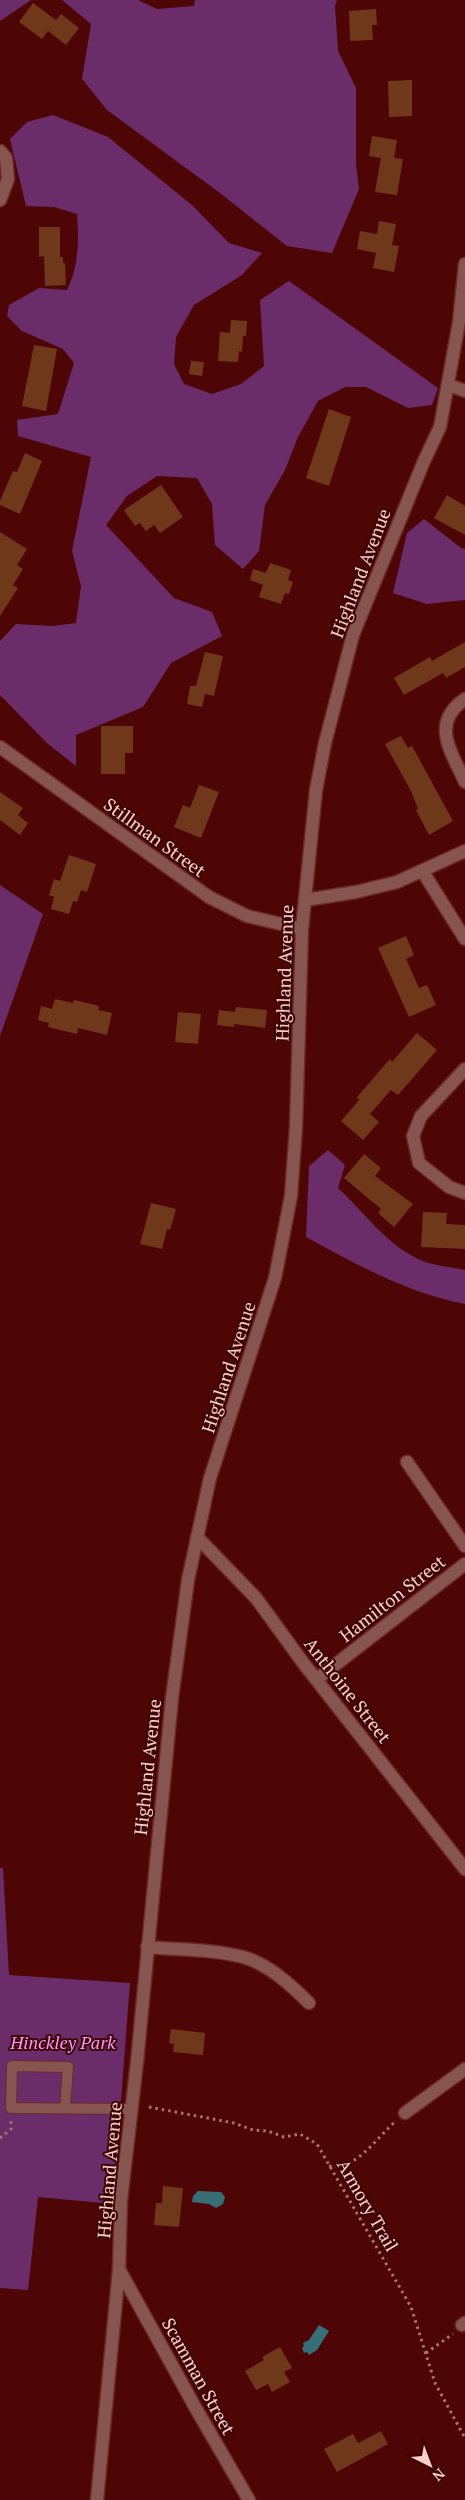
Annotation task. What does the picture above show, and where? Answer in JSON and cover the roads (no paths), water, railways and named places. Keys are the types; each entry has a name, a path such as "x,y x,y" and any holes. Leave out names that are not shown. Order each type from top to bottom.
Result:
{"street":[{"path":"0,151 6,158 8,179 0,200"},
{"name":"Highland Avenue","path":"96,2500 119,2269 121,2200 132,2109 172,1698 188,1580 210,1478 275,1278 291,1196 296,1127 302,929 316,790 325,742 353,635 424,461 440,427 459,322 465,264"},
{"path":"449,385 465,390"},
{"path":"465,699 455,706 448,717 444,730 449,747 465,782"},
{"name":"Stillman Street","path":"0,746 208,897 247,916 302,929"},
{"path":"305,900 356,892 397,882 465,852"},
{"path":"423,872 465,939"},
{"path":"465,1069 421,1116 413,1136 419,1163 450,1187 465,1193"},
{"path":"407,1462 465,1546"},
{"name":"Anthoine Street","path":"197,1537 243,1582 316,1679 465,1869"},
{"name":"Hamilton Street","path":"316,1679 465,1564"},
{"path":"147,1947 209,1952 244,1958 279,1976 308,2003"},
{"path":"405,2113 465,2069"},
{"name":"Scamman Street","path":"119,2269 249,2500"}],"lane":[{"path":"65,2108 68,2067 12,2066 12,2108 132,2109"}],"water":[{"path":"198,2191 221,2192 225,2197 223,2204 216,2208 209,2204 192,2202 193,2196"},
{"path":"319,2325 329,2331 317,2350 309,2355 307,2352 304,2353 303,2343 309,2340"}],"park label":[{"name":"Hinckley Park","path":"63,2042"}]}
